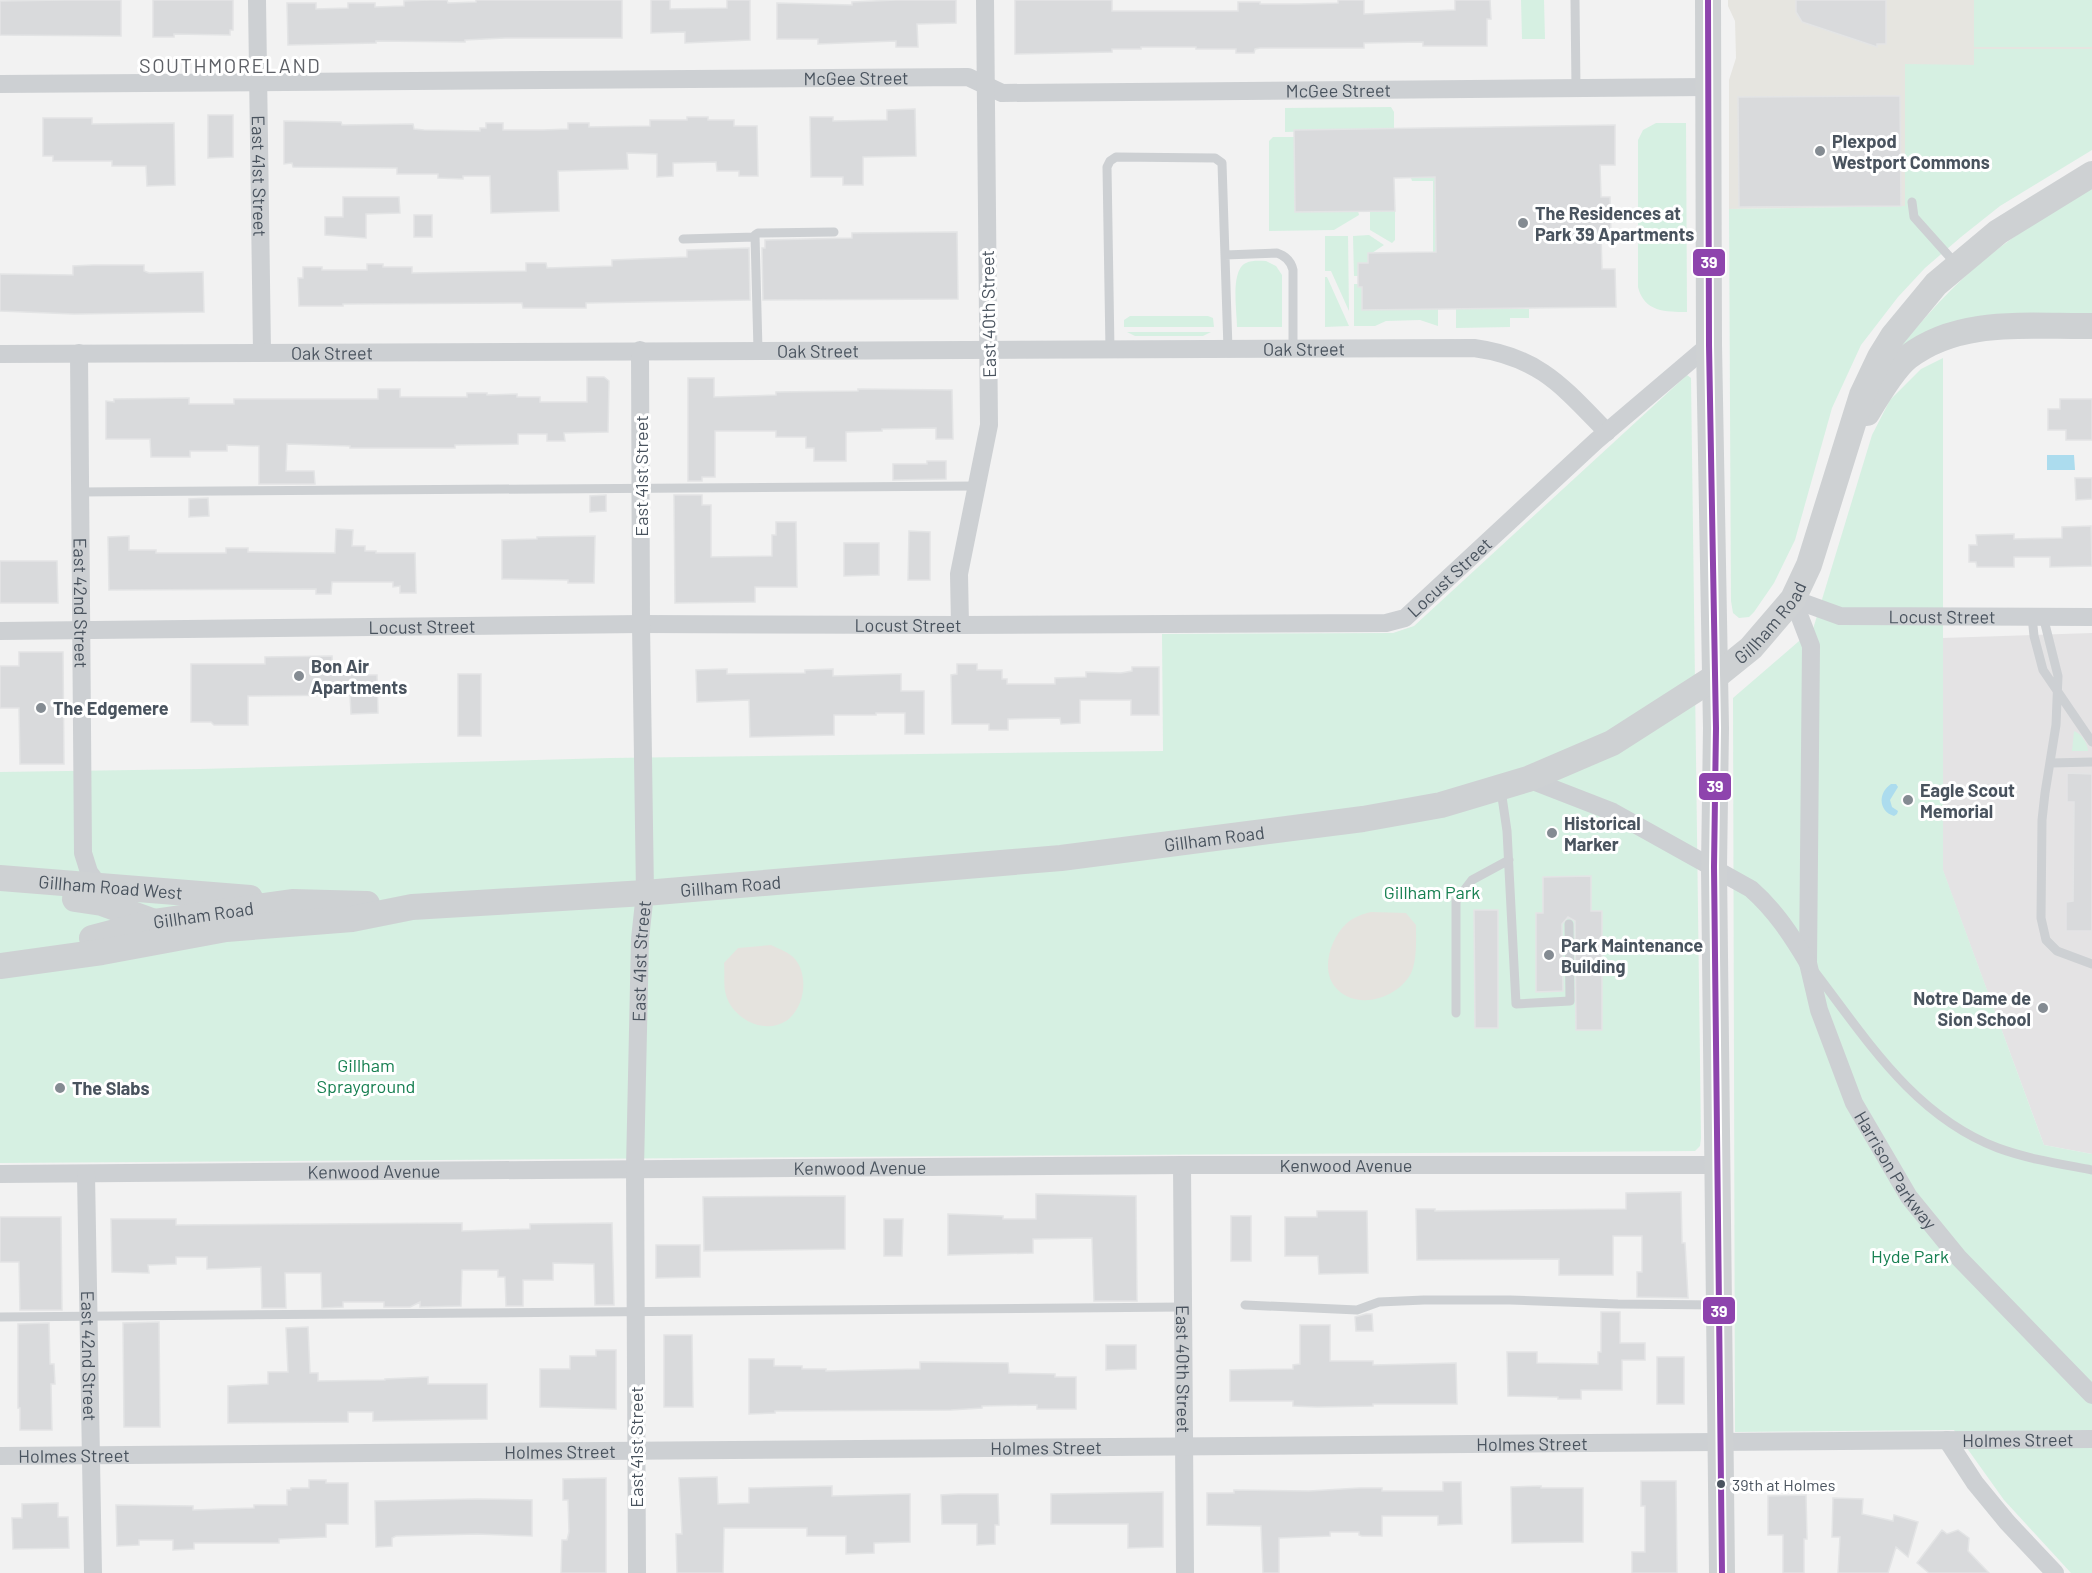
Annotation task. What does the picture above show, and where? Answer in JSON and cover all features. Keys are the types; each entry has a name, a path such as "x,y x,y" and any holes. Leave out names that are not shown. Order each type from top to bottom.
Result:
{"main road":[{"path":"1708,0 1709,345 1715,677 1714,867 1722,1573"},
{"name":"Gillham Road","path":"0,966 102,952 226,929 352,919 412,907 645,892 1061,858 1363,819 1441,805 1528,779 1612,743 1715,677 1751,648 1793,598 1809,565 1862,395 1893,336 1936,284 1998,232 2092,174"},
{"name":"Gillham Road","path":"1847,447 1877,397 1906,358 1933,341 1961,330 1996,327 2092,326"},
{"name":"Gillham Road West","path":"0,878 292,902"},
{"name":"Gillham Road West","path":"0,891 102,903 153,922 226,929"},
{"name":"Gillham Road","path":"0,960 153,922 292,902 412,907"}],"street":[{"name":"East 41st Street","path":"257,0 262,352"},
{"name":"East 40th Street","path":"960,626 959,574 989,425 985,0"},
{"name":"McGee Street","path":"0,84 968,77 1002,93 1708,87"},
{"name":"Locust Street","path":"0,631 641,624 960,626 1386,623 1405,618 1607,432 1709,345"},
{"name":"Oak Street","path":"0,354 1474,348 1505,354 1534,366 1550,376 1567,389 1607,432"},
{"name":"East 41st Street","path":"637,1573 635,1168 640,939 645,892 640,350"},
{"name":"East 42nd Street","path":"78,353 83,853 89,872 100,887"},
{"name":"Locust Street","path":"1793,598 1840,616 2092,616"},
{"name":"Harrison Parkway","path":"1793,598 1811,646 1808,963 1819,1010 1854,1103 1909,1197 1958,1257 2092,1395"},
{"name":"Harrison Parkway","path":"1528,779 1613,812 1751,889 1786,926 1808,963"},
{"path":"62,883 73,871 83,853"},
{"name":"East 40th Street","path":"1182,1165 1185,1573"},
{"name":"Kenwood Avenue","path":"0,1174 1182,1165 1718,1165"},
{"name":"East 42nd Street","path":"86,1174 93,1573"},
{"path":"1947,1440 1975,1483 2007,1522 2055,1573"},
{"name":"Holmes Street","path":"0,1456 2092,1440"}],"lane":[{"path":"1575,0 1576,88"},
{"path":"1110,350 1107,167 1113,158 1220,159 1222,163 1228,349"},
{"path":"1912,202 1914,217 1958,265"},
{"path":"683,239 755,237 758,233 834,232"},
{"path":"755,237 758,350"},
{"path":"1224,255 1277,253 1290,262 1293,270 1293,348"},
{"path":"80,492 977,486"},
{"path":"2038,616 2034,636 2043,670 2092,742"},
{"path":"2058,690 2051,763 2042,820 2041,918 2046,940 2058,951 2092,964"},
{"path":"2051,763 2092,762"},
{"path":"1501,787 1507,831 1516,1004 1570,1001 1569,924"},
{"path":"1456,1013 1456,901 1472,880 1509,860"},
{"path":"1808,963 1885,1065 1941,1118 1998,1148 2092,1170"},
{"path":"1245,1305 1357,1310 1379,1302 1424,1300 1720,1305"},
{"path":"0,1317 1183,1307"}],"shaded area":[{"path":"1728,0 2092,0 2092,49 1975,49 1974,65 1906,206 1729,209 1729,80 1736,58 1735,21 1728,6"},
{"name":"Notre Dame de Sion School","path":"2092,633 2092,1154 2044,1145 1943,871 1942,638"}],"green space":[{"path":"1521,0 1544,0 1545,39 1522,39"},
{"path":"1974,0 2092,0 2092,47 1974,47"},
{"path":"1974,49 2092,49 2092,150 2000,206 1961,237 1925,268 1898,297 1861,345 1832,408 1795,540 1774,583 1754,612 1749,617 1739,618 1733,613 1731,601 1729,209 1905,206 1905,64 1974,65"},
{"path":"1391,107 1394,112 1394,129 1285,132 1285,108"},
{"path":"1656,123 1686,123 1687,312 1664,311 1651,306 1645,301 1638,287 1638,140 1643,130"},
{"path":"1273,137 1294,137 1295,212 1358,211 1359,215 1334,230 1269,231 1269,141"},
{"path":"1435,177 1436,252 1433,252 1433,181 1412,181 1411,178"},
{"path":"2092,188 2092,320 1899,348 1951,290 1985,259 2024,230"},
{"path":"1370,211 1395,211 1395,240 1392,243 1370,230"},
{"path":"1369,235 1384,245 1368,253 1368,263 1358,263 1358,276 1354,276 1353,236"},
{"path":"1325,236 1348,236 1349,311 1331,271 1325,271"},
{"path":"1253,261 1266,261 1276,266 1282,275 1282,327 1237,327 1236,282 1241,267"},
{"path":"1325,277 1327,277 1349,326 1325,327"},
{"path":"1354,284 1362,287 1363,310 1438,309 1438,326 1420,320 1386,321 1375,326 1354,326"},
{"path":"1456,309 1529,309 1529,318 1510,318 1510,327 1456,328"},
{"path":"1130,316 1208,316 1213,318 1214,327 1124,327 1124,320"},
{"path":"1127,332 1211,332 1203,336 1135,336"},
{"name":"Hyde Park","path":"1943,358 1943,870 2044,1145 2092,1154 2092,1573 2071,1573 2004,1500 1954,1430 1735,1432 1733,698 1813,629 1872,435 1890,400 1921,369"},
{"name":"Gillham Park","path":"1687,375 1691,378 1701,1138 1700,1146 1695,1151 0,1163 0,772 610,758 1163,751 1162,634 1393,633 1414,626"},
{"path":"2074,731 2084,739 2088,751 2072,751"}],"sand":[{"path":"1371,912 1406,913 1416,925 1415,960 1407,980 1399,988 1379,998 1357,1000 1338,990 1332,983 1328,966 1329,956 1340,930 1355,918"},
{"path":"771,945 795,959 802,974 803,992 797,1008 786,1021 768,1026 750,1022 735,1011 730,1004 725,991 724,963 738,948"}],"water":[{"path":"2047,455 2074,455 2075,470 2047,470"},
{"path":"1891,784 1896,784 1898,787 1890,800 1892,807 1898,811 1894,816 1885,810 1882,802 1884,792"}],"building":[{"path":"121,0 121,36 0,35 0,1"},
{"path":"153,0 233,0 233,30 230,30 230,35 174,34 174,37 153,37"},
{"path":"447,0 448,3 476,2 476,0 622,0 622,38 505,38 465,40 465,42 376,41 376,43 288,45 287,3 316,3 316,9 348,8 348,3 375,3 375,7 404,6 404,1"},
{"path":"651,0 670,0 670,9 727,8 727,0 750,0 750,40 685,43 685,32 651,33"},
{"path":"956,0 956,23 917,24 918,47 896,47 896,41 818,44 818,39 777,39 777,3 852,5 852,2"},
{"path":"1015,0 1112,0 1112,11 1238,11 1238,2 1299,4 1364,0 1364,14 1455,10 1455,0 1490,0 1491,19 1487,19 1487,46 1423,46 1423,42 1364,43 1364,48 1260,48 1255,49 1254,53 1236,53 1236,49 1141,47 1141,49 1112,49 1112,52 1015,54"},
{"path":"1796,0 1886,0 1886,44 1877,44 1877,47 1802,22 1796,12"},
{"name":"Plexpod Westport Commons","path":"1900,96 1901,206 1739,207 1738,97"},
{"path":"915,109 916,156 863,157 863,185 843,185 843,177 811,177 810,117 833,117 833,121 887,120 887,110"},
{"path":"208,115 233,115 233,157 208,158"},
{"path":"687,117 734,120 734,126 757,126 758,176 739,176 739,171 717,171 716,162 673,163 673,176 657,177 657,154 627,153 628,169 558,171 559,211 491,213 490,176 463,176 463,179 438,178 438,174 397,174 397,168 293,167 292,163 284,164 284,121 341,122 342,125 413,124 414,129 480,131 480,128 486,128 486,123 503,123 503,130 543,130 568,129 568,123 589,123 589,127 650,126 650,120 687,120"},
{"path":"43,118 92,118 92,124 174,123 175,185 147,186 146,166 112,166 112,161 53,161 53,156 43,156"},
{"name":"The Residences at Park 39 Apartments","path":"1615,125 1615,165 1600,165 1601,197 1610,197 1611,235 1601,235 1602,269 1615,269 1616,307 1362,310 1362,287 1358,287 1358,263 1368,263 1368,253 1436,252 1435,177 1394,178 1395,211 1295,212 1294,130"},
{"path":"343,197 399,197 400,213 366,214 366,238 325,235 325,217 343,217"},
{"path":"414,215 432,215 432,237 414,237"},
{"path":"957,232 958,299 763,300 762,248 765,248 765,240 852,238 852,233"},
{"path":"749,248 750,300 586,303 586,308 523,308 522,303 299,306 298,278 303,278 303,267 322,267 322,270 367,270 367,264 383,264 383,267 412,267 412,273 526,271 526,263 546,263 547,268 612,266 612,260 687,257 687,250"},
{"path":"144,265 144,271 149,273 203,272 204,312 74,314 0,311 0,274 73,275 73,266"},
{"path":"587,377 604,377 609,381 608,432 564,433 565,441 547,441 547,434 518,434 518,444 455,445 455,448 350,448 350,446 287,444 286,471 314,471 315,484 259,484 259,446 227,445 227,451 190,451 190,457 151,457 150,439 106,439 106,401 114,402 114,399 189,398 189,404 234,404 234,399 378,399 378,389 400,389 400,397 467,397 467,393 487,393 487,395 517,394 517,397 540,397 540,402 587,402"},
{"path":"688,378 714,378 714,397 776,395 776,392 858,391 858,389 952,390 953,439 936,439 936,428 846,432 846,461 814,461 814,448 806,448 806,437 776,437 776,431 715,431 715,477 702,477 702,481 688,481"},
{"path":"2060,399 2092,399 2092,440 2066,440 2066,430 2048,430 2048,409 2060,409"},
{"path":"927,461 946,461 946,479 893,480 893,464 927,464"},
{"path":"2075,478 2092,478 2092,499 2076,500"},
{"path":"606,495 606,511 590,512 590,496"},
{"path":"674,495 702,495 702,505 711,505 711,557 772,556 772,535 776,535 776,522 796,522 797,587 755,587 755,602 675,603"},
{"path":"208,498 209,516 189,517 189,499"},
{"path":"2091,526 2092,566 2050,567 2050,557 2014,557 2014,567 1977,567 1976,562 1969,562 1969,545 1977,545 1976,535 2014,534 2014,539 2062,538 2062,527"},
{"path":"336,529 353,530 352,546 365,546 365,551 415,553 416,593 400,593 400,586 393,587 393,582 332,582 331,594 316,594 316,589 109,590 108,537 129,536 129,550 156,550 156,553 226,553 226,548 248,548 248,552 335,553"},
{"path":"909,531 930,532 930,580 908,580"},
{"path":"595,536 594,583 568,583 568,580 502,579 502,540"},
{"path":"844,543 879,543 879,575 844,576"},
{"path":"0,561 57,561 58,603 0,603"},
{"name":"The Edgemere","path":"19,652 63,652 64,764 20,764 19,708 0,708 0,666 19,666"},
{"path":"332,656 333,673 366,671 366,675 377,675 378,713 351,714 350,695 248,696 248,725 191,722 191,664 265,664 265,657"},
{"path":"957,664 977,664 977,670 1002,670 1002,679 1007,679 1007,684 1055,684 1055,678 1086,677 1086,672 1121,673 1132,671 1132,667 1159,667 1159,715 1131,715 1131,700 1080,700 1080,723 1061,724 1060,718 1008,719 1008,730 989,730 989,724 952,724 951,675 957,674"},
{"path":"727,669 727,674 805,673 805,670 833,669 833,676 901,674 901,691 924,691 924,734 905,734 905,713 876,713 876,715 834,715 834,735 750,737 749,700 697,702 696,670"},
{"path":"458,674 481,674 481,736 458,736"},
{"path":"2067,773 2092,774 2092,931 2066,931 2066,902 2073,901 2074,802 2067,802"},
{"name":"Park Maintenance Building","path":"1591,876 1591,911 1602,911 1602,1030 1576,1030 1575,921 1568,917 1562,924 1563,991 1536,992 1536,913 1543,913 1543,877"},
{"path":"1474,910 1498,910 1498,1028 1475,1028"},
{"path":"1681,1192 1682,1243 1685,1243 1688,1298 1637,1297 1637,1272 1642,1272 1642,1236 1613,1236 1613,1275 1559,1275 1559,1259 1417,1260 1416,1209 1435,1209 1435,1211 1626,1209 1626,1193"},
{"path":"1036,1194 1136,1196 1137,1301 1094,1301 1092,1238 1033,1239 1033,1253 948,1255 948,1214 1003,1216 1003,1219 1036,1219"},
{"path":"845,1196 845,1249 704,1251 703,1197"},
{"path":"1317,1211 1367,1211 1368,1273 1319,1274 1318,1256 1285,1256 1285,1217 1317,1217"},
{"path":"1231,1216 1251,1216 1251,1261 1231,1261"},
{"path":"0,1217 61,1217 62,1310 20,1310 19,1262 0,1262"},
{"path":"111,1219 176,1219 176,1225 462,1223 462,1231 530,1229 530,1224 612,1223 614,1305 595,1305 594,1264 553,1263 553,1280 523,1280 523,1306 506,1306 505,1277 498,1277 498,1270 462,1270 461,1306 420,1307 420,1302 410,1307 384,1307 384,1302 343,1302 343,1307 322,1308 321,1273 285,1273 286,1308 262,1308 261,1267 207,1269 207,1257 176,1257 176,1264 148,1265 149,1273 112,1272"},
{"path":"884,1219 903,1219 902,1256 884,1256"},
{"path":"656,1245 700,1245 700,1277 656,1278"},
{"path":"1601,1312 1620,1312 1620,1343 1645,1343 1645,1360 1622,1360 1622,1390 1581,1390 1581,1399 1508,1396 1507,1352 1537,1352 1537,1363 1598,1364 1598,1352 1601,1352"},
{"path":"1372,1314 1373,1331 1356,1331 1355,1317"},
{"path":"159,1322 160,1427 124,1427 123,1323"},
{"path":"49,1323 50,1364 54,1364 55,1384 51,1384 52,1430 20,1430 18,1324"},
{"path":"1300,1325 1330,1325 1330,1361 1373,1361 1373,1365 1456,1363 1457,1404 1317,1407 1293,1406 1293,1401 1230,1401 1230,1370 1293,1369 1293,1365 1300,1364"},
{"path":"308,1327 310,1373 318,1373 318,1381 428,1377 428,1384 487,1384 487,1419 373,1421 373,1412 348,1412 348,1422 228,1423 228,1386 268,1384 268,1372 288,1372 286,1328"},
{"path":"664,1335 692,1335 693,1407 664,1407"},
{"path":"1106,1345 1136,1345 1136,1369 1106,1370"},
{"path":"596,1350 616,1350 616,1409 540,1407 540,1369 570,1369 570,1356 596,1356"},
{"path":"1657,1357 1684,1357 1684,1404 1657,1404"},
{"path":"749,1359 774,1359 774,1366 802,1366 802,1369 826,1369 826,1371 920,1369 920,1362 1008,1363 1009,1373 1076,1377 1076,1409 1037,1409 1037,1405 982,1406 982,1408 951,1410 775,1411 775,1413 749,1414"},
{"path":"717,1477 718,1504 749,1503 749,1488 832,1486 832,1496 910,1494 910,1542 874,1543 874,1553 846,1554 846,1536 807,1536 807,1528 724,1528 723,1573 677,1573 676,1534 682,1534 679,1478"},
{"path":"606,1478 606,1573 561,1573 562,1540 567,1540 569,1532 568,1500 563,1500 563,1479"},
{"path":"309,1480 348,1483 348,1524 326,1524 326,1537 279,1539 279,1543 194,1543 194,1549 173,1550 173,1540 139,1540 139,1545 117,1546 116,1505 193,1506 193,1510 287,1505 287,1490 309,1488"},
{"path":"1641,1481 1676,1481 1677,1573 1632,1573 1632,1552 1645,1552 1645,1506 1641,1506"},
{"path":"1443,1482 1461,1482 1462,1524 1438,1525 1438,1516 1382,1516 1382,1536 1362,1536 1359,1532 1330,1532 1330,1536 1279,1538 1279,1573 1263,1573 1261,1526 1207,1525 1207,1493 1234,1493 1234,1490 1309,1491 1359,1488 1382,1488 1382,1491 1443,1491"},
{"path":"1541,1486 1541,1488 1583,1488 1583,1542 1512,1543 1511,1487"},
{"path":"1163,1492 1163,1547 1128,1548 1128,1524 1051,1524 1051,1494"},
{"path":"998,1494 999,1525 995,1525 995,1544 977,1545 977,1524 942,1524 941,1495"},
{"path":"1806,1495 1807,1539 1804,1539 1804,1573 1783,1573 1783,1535 1768,1535 1768,1496"},
{"path":"1833,1498 1863,1499 1862,1514 1893,1521 1894,1515 1918,1522 1908,1557 1896,1547 1888,1573 1838,1573 1840,1537 1832,1537"},
{"path":"532,1500 532,1536 477,1534 396,1536 392,1538 392,1546 376,1547 375,1501"},
{"path":"58,1503 58,1517 68,1517 69,1548 13,1549 12,1518 22,1518 22,1504"},
{"path":"1942,1530 1947,1534 1958,1530 1969,1538 1968,1551 1989,1573 1929,1573 1917,1563"}],"transit line":[{"name":"39","path":"1708,0 1709,345 1716,728 1714,867 1722,1573"}],"place":[{"name":"Plexpod Westport Commons","path":"1820,151"},
{"name":"The Residences at Park 39 Apartments","path":"1523,223"},
{"name":"Bon Air Apartments","path":"299,676"},
{"name":"The Edgemere","path":"41,708"},
{"name":"Eagle Scout Memorial","path":"1908,800"},
{"name":"Historical Marker","path":"1552,833"},
{"name":"Park Maintenance Building","path":"1549,955"},
{"name":"Notre Dame de Sion School","path":"2043,1008"},
{"name":"The Slabs","path":"60,1088"},
{"name":"39th at Holmes","path":"1721,1484"}],"district":[{"name":"SOUTHMORELAND","path":"230,65"}],"park label":[{"name":"Gillham Sprayground","path":"366,1075"}]}
